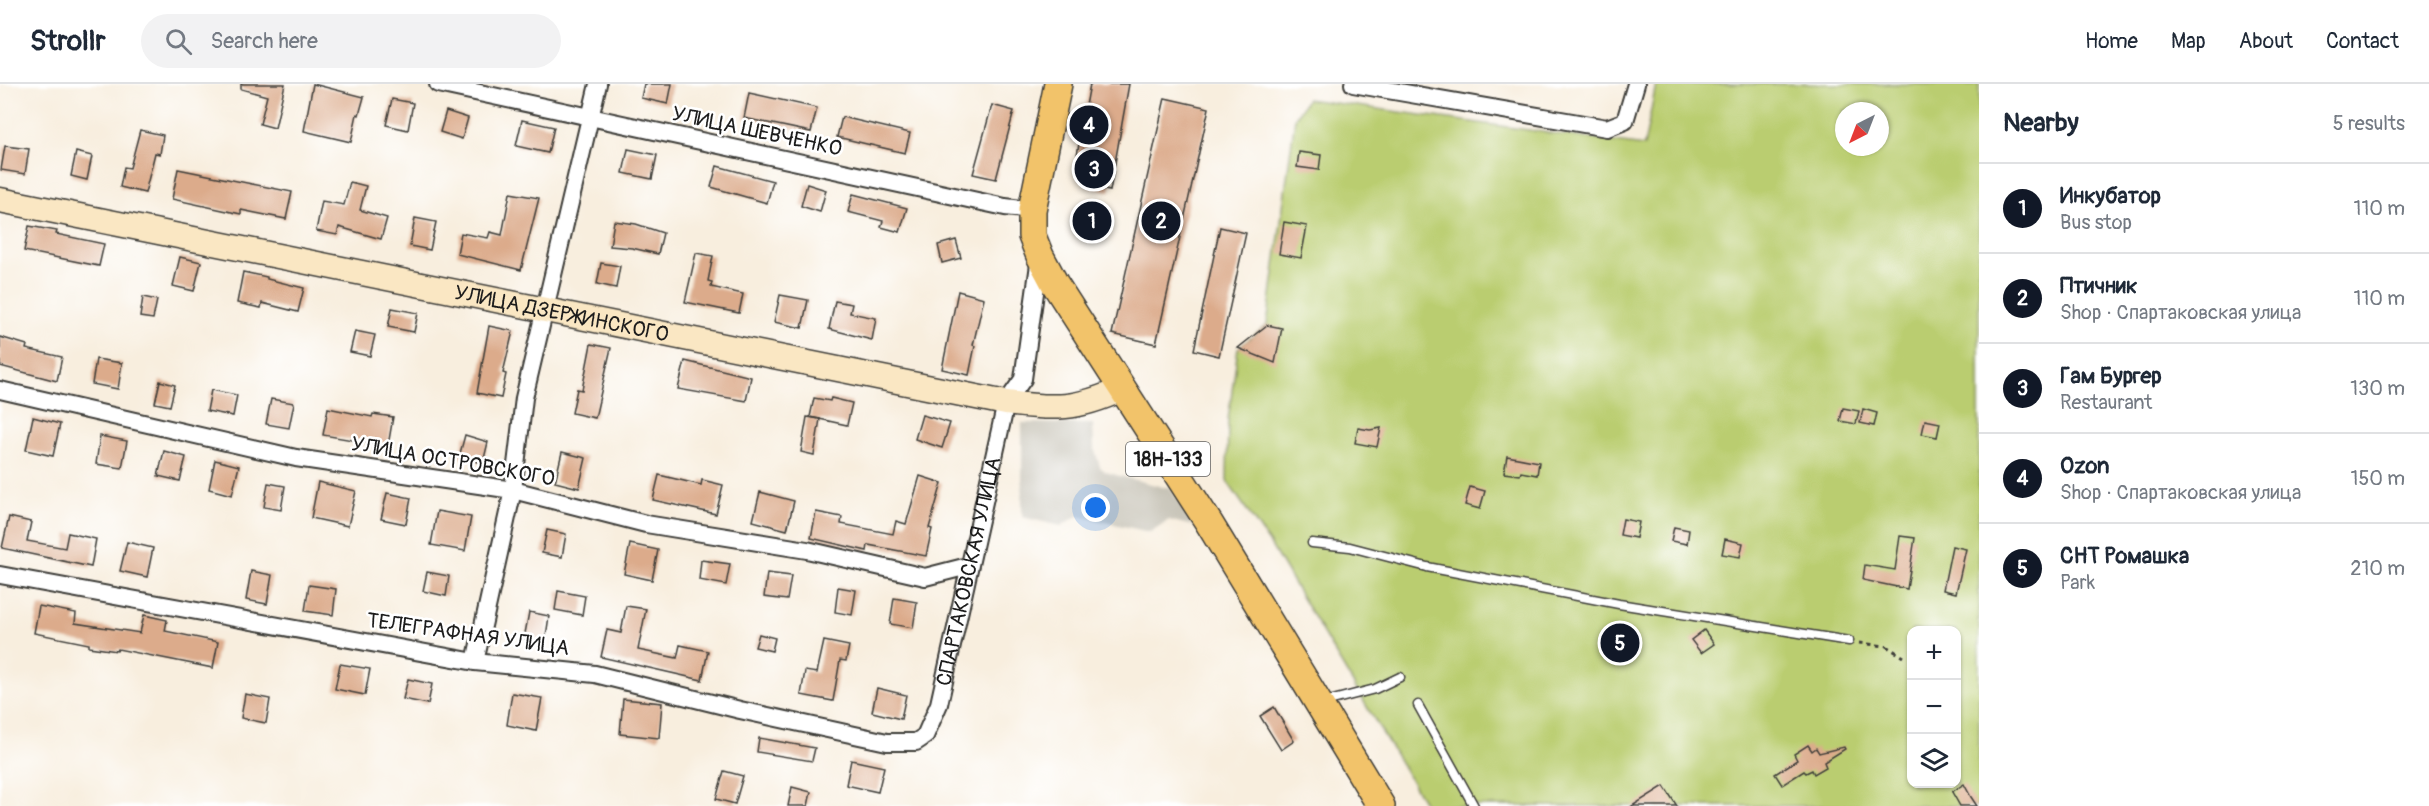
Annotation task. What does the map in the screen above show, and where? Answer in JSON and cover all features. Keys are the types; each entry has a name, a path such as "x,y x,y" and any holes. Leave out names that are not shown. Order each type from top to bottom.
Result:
{"main road":[{"name":"18Н-133","path":"1058,84 1032,210 1032,236 1040,256 1122,389 1209,523 1381,806"}],"street":[{"name":"УЛИЦА ШЕВЧЕНКО","path":"438,84 1005,207 1032,210"},
{"path":"476,662 513,490 524,398 598,84"},
{"path":"1353,84 1607,128 1625,121 1636,84"},
{"name":"УЛИЦА ДЗЕРЖИНСКОГО","path":"0,200 1006,404 1043,408 1076,406 1122,389"},
{"path":"1006,404 1023,379 1040,256"},
{"name":"УЛИЦА ОСТРОВСКОГО","path":"0,390 296,458 513,490 646,524 807,550 925,577 968,566"},
{"name":"СПАРТАКОВСКАЯ УЛИЦА","path":"926,736 939,704 1006,404"},
{"name":"ТЕЛЕГРАФНАЯ УЛИЦА","path":"0,575 476,662 595,674 740,710 887,742 916,742 926,736"}],"lane":[{"path":"1312,543 1350,547 1427,567 1619,604 1849,641"},
{"path":"1319,703 1375,689 1400,677"},
{"path":"1418,705 1474,806"}],"path":[{"path":"1849,641 1886,646 1904,657"}],"shaded area":[{"path":"1022,423 1093,424 1094,447 1100,467 1116,475 1170,487 1192,526 1169,520 1150,532 1077,516 1061,526 1022,517"}],"green space":[{"path":"1656,84 1979,84 1979,806 1426,806 1270,544 1227,481 1228,420 1238,348 1267,325 1295,118 1307,99 1644,146"}],"building":[{"path":"241,84 285,84 275,128 260,124 267,96 241,89"},
{"path":"313,84 364,97 359,115 357,114 351,142 304,131"},
{"path":"644,84 672,84 668,104 641,98"},
{"path":"1090,84 1129,84 1110,191 1089,187 1094,158 1077,155"},
{"path":"749,93 817,108 811,132 744,118"},
{"path":"1165,98 1209,108 1156,344 1112,334"},
{"path":"392,99 413,103 408,130 386,125"},
{"path":"992,105 1014,111 996,179 973,174"},
{"path":"446,111 468,118 462,139 440,132"},
{"path":"842,117 910,133 905,153 837,137"},
{"path":"522,120 554,127 548,153 516,146"},
{"path":"140,130 163,135 160,154 155,153 145,193 120,187 124,167 130,168"},
{"path":"5,146 29,149 25,174 1,170"},
{"path":"628,149 657,155 652,179 623,173"},
{"path":"76,152 92,156 87,180 71,176"},
{"path":"1299,152 1321,155 1319,170 1297,167"},
{"path":"717,166 773,181 767,203 711,187"},
{"path":"178,169 292,192 286,219 241,210 241,214 172,199"},
{"path":"350,182 366,186 360,210 387,218 381,239 339,227 337,235 316,231 322,201 344,205"},
{"path":"807,184 826,190 820,212 801,206"},
{"path":"510,193 539,198 521,270 457,254 461,233 488,238 490,232 502,235"},
{"path":"853,194 907,208 900,232 881,227 883,221 848,212"},
{"path":"415,218 436,222 430,250 410,246"},
{"path":"614,221 636,224 663,233 658,254 610,246"},
{"path":"1284,222 1307,226 1301,258 1279,254"},
{"path":"29,226 104,244 99,266 24,251"},
{"path":"1220,227 1246,233 1219,356 1194,350"},
{"path":"956,240 961,258 942,263 938,245"},
{"path":"696,253 713,256 708,281 712,282 711,287 743,294 739,313 685,302"},
{"path":"180,257 201,262 194,291 173,286"},
{"path":"601,263 620,266 616,288 597,284"},
{"path":"243,272 304,288 298,312 262,303 261,308 237,303"},
{"path":"958,291 984,298 973,345 975,346 969,375 942,369"},
{"path":"780,295 808,300 802,328 774,322"},
{"path":"143,297 157,300 153,319 140,317"},
{"path":"835,301 852,304 850,313 876,318 872,340 829,329"},
{"path":"392,308 418,313 414,332 388,327"},
{"path":"1267,325 1282,328 1275,363 1238,348"},
{"path":"489,326 513,331 503,373 506,374 501,398 477,393"},
{"path":"355,331 375,335 370,356 350,352"},
{"path":"0,337 27,345 26,349 62,357 57,381 0,366"},
{"path":"591,344 611,348 595,418 572,413 577,389 582,390"},
{"path":"96,359 122,363 118,389 92,384"},
{"path":"685,361 751,377 746,401 678,389"},
{"path":"160,381 175,385 170,406 155,403"},
{"path":"211,390 237,395 233,416 207,411"},
{"path":"814,398 830,401 831,398 852,403 847,425 810,417"},
{"path":"271,399 294,403 289,428 266,424"},
{"path":"328,408 372,417 373,414 393,417 388,446 323,435"},
{"path":"1843,408 1859,411 1856,424 1840,421"},
{"path":"1863,409 1877,413 1874,426 1860,423"},
{"path":"922,415 950,423 942,448 915,439"},
{"path":"33,417 60,424 53,456 26,450"},
{"path":"807,417 820,419 814,455 801,452"},
{"path":"1925,420 1940,423 1937,437 1922,434"},
{"path":"1358,428 1370,430 1381,428 1377,447 1355,443"},
{"path":"465,435 488,442 483,463 459,457"},
{"path":"100,436 127,441 122,468 96,464"},
{"path":"164,451 186,457 180,481 158,476"},
{"path":"562,452 586,458 579,488 555,482"},
{"path":"1507,456 1539,462 1537,475 1521,472 1520,475 1504,473"},
{"path":"215,460 239,466 232,495 209,489"},
{"path":"659,475 701,485 702,480 723,485 716,514 653,500"},
{"path":"920,476 942,483 929,528 932,529 926,556 868,545 867,551 811,538 816,512 842,517 841,524 893,534 896,521 906,524"},
{"path":"318,482 356,491 348,526 311,518"},
{"path":"268,483 285,486 281,510 264,507"},
{"path":"1470,487 1485,491 1480,509 1465,505"},
{"path":"760,492 794,501 787,530 753,521"},
{"path":"387,493 411,498 406,524 381,519"},
{"path":"437,511 471,517 465,551 431,545"},
{"path":"9,517 31,522 27,541 65,548 68,533 96,539 91,567 2,548"},
{"path":"1623,519 1639,522 1636,538 1620,535"},
{"path":"1674,527 1689,530 1687,544 1671,541"},
{"path":"547,530 566,534 562,557 542,553"},
{"path":"1900,536 1915,538 1907,589 1863,580 1865,565 1895,570"},
{"path":"1725,539 1743,543 1740,557 1722,554"},
{"path":"127,542 153,548 147,577 120,571"},
{"path":"630,544 658,550 652,580 624,574"},
{"path":"1952,546 1966,549 1956,593 1943,590"},
{"path":"701,560 730,564 726,585 699,580"},
{"path":"251,571 272,575 267,604 246,600"},
{"path":"427,572 449,576 446,596 423,591"},
{"path":"767,573 791,576 787,600 764,597"},
{"path":"309,585 336,589 333,615 305,611"},
{"path":"838,587 856,590 852,615 835,612"},
{"path":"558,591 585,596 582,615 555,610"},
{"path":"894,598 917,602 913,628 890,624"},
{"path":"39,606 76,613 75,623 140,633 144,615 167,620 165,631 218,642 213,668 118,649 117,651 89,647 89,644 34,633"},
{"path":"626,606 646,609 638,650 677,658 680,645 708,651 702,680 601,657 607,630 621,633"},
{"path":"529,612 549,616 545,643 524,639"},
{"path":"1704,630 1714,644 1701,653 1691,640"},
{"path":"759,634 775,638 772,651 755,647"},
{"path":"824,641 849,646 846,661 840,660 833,701 801,695 805,671 817,673"},
{"path":"340,664 370,669 365,695 335,689"},
{"path":"408,679 432,684 428,704 403,699"},
{"path":"877,688 906,695 901,719 872,712"},
{"path":"512,693 542,698 536,731 507,725"},
{"path":"245,694 270,699 266,723 241,718"},
{"path":"623,699 662,703 659,738 620,734"},
{"path":"1274,707 1294,741 1281,750 1260,716"},
{"path":"759,738 815,748 812,761 757,752"},
{"path":"1808,745 1812,751 1816,748 1819,753 1844,747 1845,749 1824,762 1826,767 1814,774 1812,770 1806,773 1804,771 1782,785 1775,774 1797,760 1794,754"},
{"path":"851,760 884,767 878,792 846,785"},
{"path":"724,771 743,776 735,804 716,799"},
{"path":"1964,784 1977,806 1960,806 1952,792"},
{"path":"1664,786 1677,806 1632,806"},
{"path":"792,787 811,792 808,806 788,806"}],"place":[{"name":"Ozon","path":"1089,125"},
{"name":"Гам Бургер","path":"1094,169"},
{"name":"Инкубатор","path":"1092,221"},
{"name":"Птичник","path":"1161,221"},
{"name":"СНТ Ромашка","path":"1620,643"}]}
